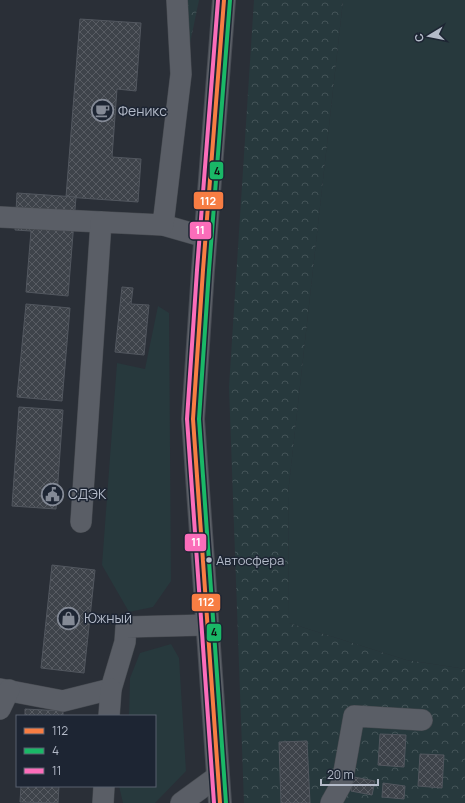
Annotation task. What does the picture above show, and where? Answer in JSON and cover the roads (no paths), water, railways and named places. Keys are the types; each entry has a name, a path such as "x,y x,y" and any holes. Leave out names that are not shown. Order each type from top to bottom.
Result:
{"main road":[{"path":"220,803 194,418 205,238 224,0"}],"lane":[{"path":"163,225 181,74 177,0"},
{"path":"0,217 163,225 205,238"},
{"path":"81,522 102,222"},
{"path":"109,715 110,689 125,642 126,627 207,625"},
{"path":"0,709 5,690 63,701 110,689"},
{"path":"331,803 342,783 354,716 422,720"},
{"path":"181,803 218,776"},
{"path":"103,803 104,787"}],"place":[{"name":"Феникс","path":"103,111"},
{"name":"СДЭК","path":"52,494"},
{"name":"Автосфера","path":"209,560"},
{"name":"Южный","path":"69,618"}]}
